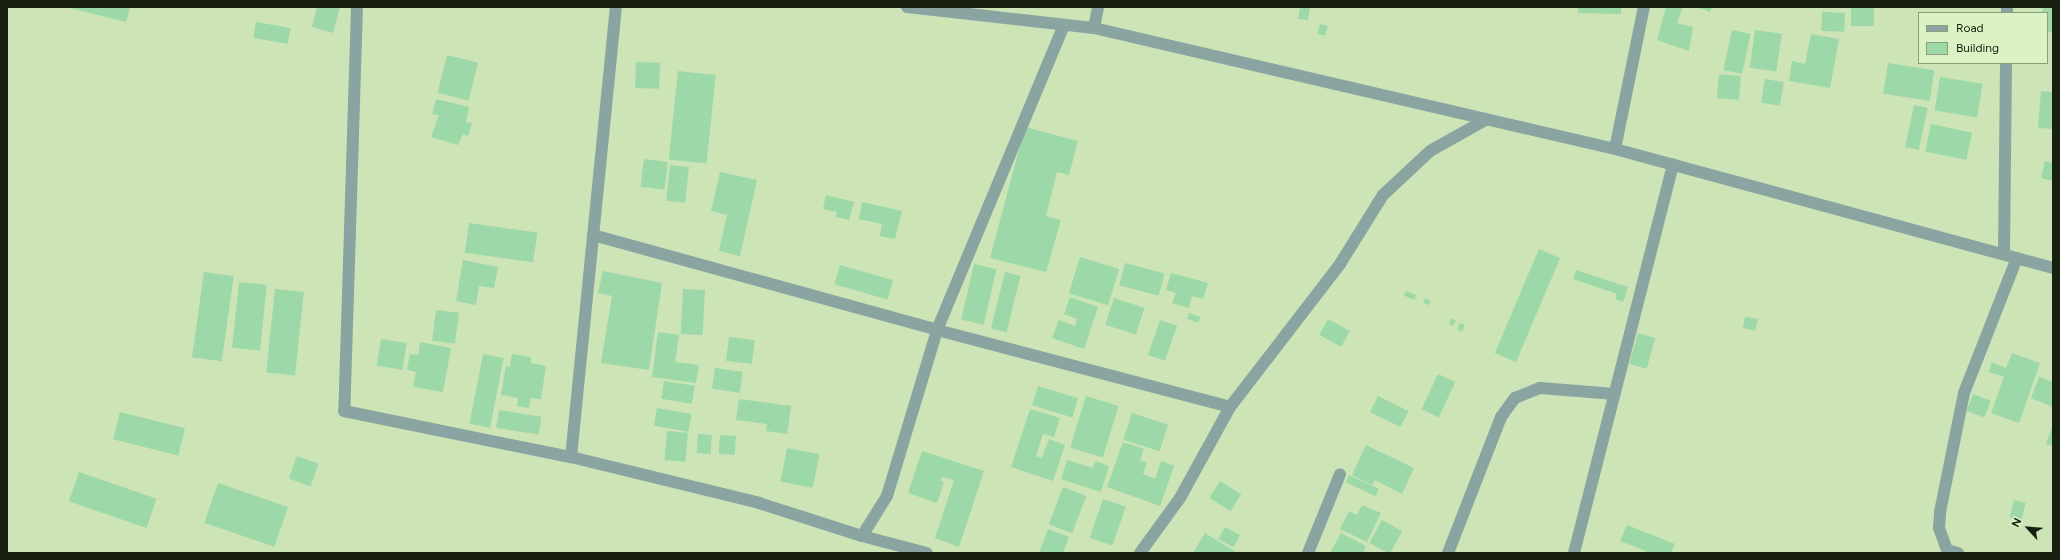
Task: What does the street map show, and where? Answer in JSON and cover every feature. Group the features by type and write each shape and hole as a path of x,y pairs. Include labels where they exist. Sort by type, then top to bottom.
{"street":[{"path":"357,7 344,411 571,457 759,503 862,536 927,553"},
{"path":"571,457 616,7"},
{"path":"907,7 1094,28 1615,149 2053,268"},
{"path":"1094,28 1098,7"},
{"path":"1615,149 1644,7"},
{"path":"862,536 888,496 937,330 1064,25"},
{"path":"2004,254 2006,64"},
{"path":"1140,553 1180,498 1230,407 1340,264 1383,195 1430,151 1487,119"},
{"path":"1574,553 1673,164"},
{"path":"593,235 937,330 1230,407"},
{"path":"1958,553 1947,550 1939,528 1940,512 1964,393 2017,258"},
{"path":"1448,553 1501,417 1515,398 1540,388 1615,394"},
{"path":"1308,553 1340,474"}],"building":[{"path":"66,7 130,7 126,22"},
{"path":"317,7 340,7 333,33 312,27"},
{"path":"1300,7 1310,7 1308,20 1298,19"},
{"path":"1578,7 1621,7 1621,14 1578,13"},
{"path":"1666,7 1683,7 1677,23 1693,27 1689,51 1657,40"},
{"path":"1696,7 1712,7 1710,12"},
{"path":"1851,7 1874,7 1874,26 1851,26"},
{"path":"2043,7 2053,7 2053,32 2048,32 2048,12 2042,12"},
{"path":"1822,12 1845,13 1844,32 1821,31"},
{"path":"256,22 290,28 288,44 253,38"},
{"path":"1320,24 1328,26 1325,36 1318,34"},
{"path":"1732,30 1751,34 1742,74 1723,70"},
{"path":"1755,30 1782,34 1776,71 1750,68"},
{"path":"1811,34 1839,39 1830,88 1789,81 1792,61 1805,64"},
{"path":"447,55 478,63 469,101 438,93"},
{"path":"636,62 660,63 659,89 635,88"},
{"path":"1888,63 1934,70 1930,101 1883,94"},
{"path":"678,71 716,75 706,163 669,160"},
{"path":"1719,74 1741,76 1739,100 1717,98"},
{"path":"1940,77 1982,84 1977,117 1935,111"},
{"path":"1765,79 1784,82 1780,106 1761,103"},
{"path":"2041,91 2053,92 2053,129 2038,128"},
{"path":"436,99 469,107 466,122 472,123 468,136 463,134 458,145 431,137 439,115 432,114"},
{"path":"1914,105 1928,108 1919,150 1905,147"},
{"path":"1931,124 1972,133 1966,160 1925,151"},
{"path":"1025,127 1078,141 1069,175 1057,172 1046,216 1061,220 1046,272 990,258"},
{"path":"644,159 668,162 664,190 641,187"},
{"path":"2045,161 2053,163 2053,181 2041,178"},
{"path":"670,165 689,167 685,203 666,201"},
{"path":"720,172 757,180 740,256 719,251 727,215 711,211"},
{"path":"826,195 854,202 849,220 836,217 837,212 823,209"},
{"path":"862,202 902,211 895,239 880,236 882,224 859,219"},
{"path":"469,223 537,233 533,262 465,253"},
{"path":"1539,249 1560,258 1516,362 1495,353"},
{"path":"1080,257 1119,269 1108,305 1069,293"},
{"path":"463,260 498,267 494,288 479,286 476,305 456,301"},
{"path":"1125,263 1165,274 1159,296 1119,285"},
{"path":"974,264 996,269 984,325 961,320"},
{"path":"840,265 893,280 887,299 834,284"},
{"path":"1576,270 1628,287 1623,302 1615,299 1617,294 1573,279"},
{"path":"603,271 662,283 649,370 601,363 612,296 598,293"},
{"path":"204,272 234,276 222,361 192,357"},
{"path":"1005,272 1021,276 1006,332 991,328"},
{"path":"1171,273 1208,283 1203,299 1192,296 1189,308 1172,303 1176,293 1166,290"},
{"path":"239,282 267,285 260,351 232,348"},
{"path":"275,289 304,292 295,376 266,373"},
{"path":"683,289 705,290 703,335 681,334"},
{"path":"1406,291 1416,295 1414,300 1404,296"},
{"path":"1070,297 1098,307 1084,349 1052,338 1059,320 1075,326 1077,319 1064,314"},
{"path":"1114,298 1144,308 1136,335 1105,325"},
{"path":"1425,298 1431,301 1429,305 1423,303"},
{"path":"436,310 459,313 455,344 432,341"},
{"path":"1189,313 1200,317 1198,323 1187,319"},
{"path":"1745,317 1758,319 1755,331 1743,328"},
{"path":"1452,318 1456,321 1453,326 1449,324"},
{"path":"1328,319 1350,331 1341,347 1319,335"},
{"path":"1160,320 1177,326 1165,361 1148,355"},
{"path":"1460,323 1465,325 1462,332 1457,329"},
{"path":"658,332 679,335 675,362 699,365 696,383 652,377"},
{"path":"1638,333 1655,338 1646,369 1629,364"},
{"path":"729,337 755,340 752,364 726,361"},
{"path":"381,339 407,343 402,370 377,366"},
{"path":"420,342 451,348 443,392 413,387 416,372 407,370 410,354 418,355"},
{"path":"2012,353 2040,363 2019,423 1991,413 2004,377 1989,372 1992,362 2006,368"},
{"path":"483,354 504,358 490,428 469,424"},
{"path":"512,354 531,357 531,363 546,366 541,399 531,398 529,408 517,406 518,398 501,395 506,366 510,367"},
{"path":"715,368 743,372 740,393 712,389"},
{"path":"1438,374 1455,382 1439,417 1422,409"},
{"path":"2039,377 2053,382 2053,407 2031,398"},
{"path":"664,381 695,386 692,404 661,399"},
{"path":"1038,386 1078,398 1072,417 1032,405"},
{"path":"1973,394 1991,401 1984,418 1967,411"},
{"path":"1086,396 1119,406 1103,458 1070,448"},
{"path":"1378,396 1409,411 1401,427 1370,412"},
{"path":"739,399 791,406 787,434 766,431 767,424 736,420"},
{"path":"657,408 691,414 688,432 654,426"},
{"path":"1030,409 1060,418 1054,437 1043,434 1036,456 1042,458 1049,439 1065,445 1053,481 1011,467"},
{"path":"499,410 541,417 539,435 496,428"},
{"path":"120,412 185,428 178,455 113,439"},
{"path":"1132,413 1168,425 1159,451 1123,440"},
{"path":"2052,427 2053,428 2053,446 2046,444"},
{"path":"667,431 688,433 685,462 664,460"},
{"path":"698,434 712,435 711,454 697,453"},
{"path":"720,435 736,436 735,455 719,454"},
{"path":"1123,442 1144,449 1140,460 1147,463 1143,474 1155,479 1161,461 1174,466 1160,506 1107,487"},
{"path":"1366,445 1414,468 1402,494 1375,480 1372,485 1352,475"},
{"path":"787,448 819,454 813,488 781,481"},
{"path":"922,451 984,471 959,547 935,538 954,480 942,477 941,481 944,482 937,503 908,493"},
{"path":"297,456 319,464 310,486 289,479"},
{"path":"1067,460 1093,468 1095,461 1109,466 1101,492 1061,479"},
{"path":"79,472 157,499 146,528 69,501"},
{"path":"1349,475 1379,489 1376,496 1346,482"},
{"path":"1220,481 1241,494 1231,511 1209,498"},
{"path":"218,483 288,507 274,547 204,523"},
{"path":"1063,487 1086,496 1072,533 1049,524"},
{"path":"1103,499 1126,507 1112,546 1090,538"},
{"path":"2014,500 2026,503 2021,520 2010,517"},
{"path":"1362,505 1381,513 1367,542 1340,529 1349,511 1357,515"},
{"path":"1382,520 1402,531 1390,553 1369,543"},
{"path":"1627,525 1675,544 1671,553 1645,553 1646,551 1620,541"},
{"path":"1225,527 1240,535 1233,547 1218,539"},
{"path":"1048,529 1069,537 1063,553 1039,553"},
{"path":"1205,533 1236,552 1236,553 1193,553"},
{"path":"1341,533 1366,546 1363,553 1330,553"}]}
